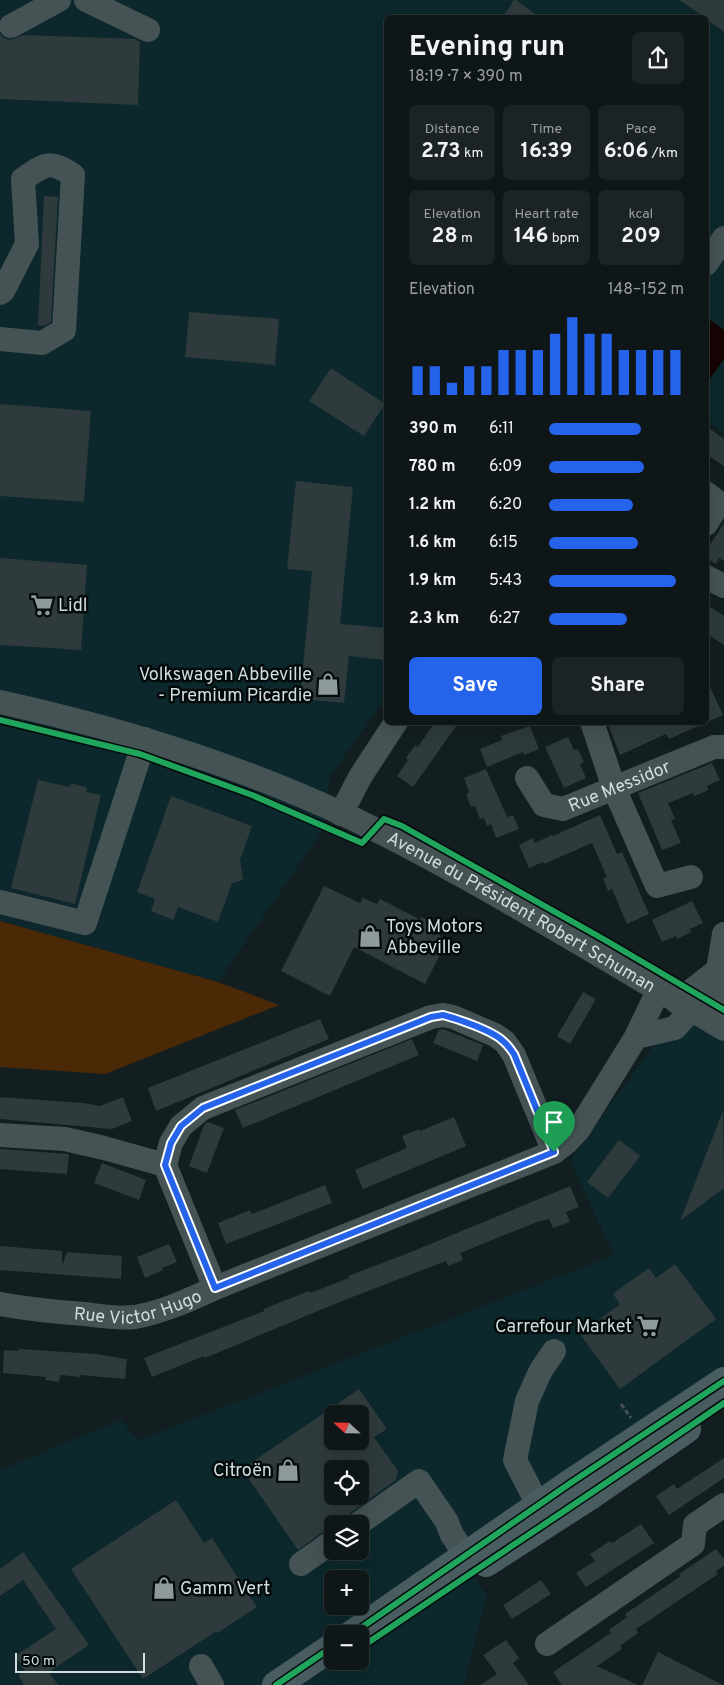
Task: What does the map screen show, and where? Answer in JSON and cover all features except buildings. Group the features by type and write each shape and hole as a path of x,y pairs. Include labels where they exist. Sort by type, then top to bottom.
{"main road":[{"path":"365,1625 540,1504 724,1381"},
{"path":"369,1642 495,1556 590,1496 724,1403"},
{"path":"276,1685 324,1652"},
{"path":"305,1685 327,1670"}],"street":[{"path":"11,26 59,0"},
{"path":"86,0 148,30"},
{"path":"0,293 3,291 27,244 23,179 45,165 58,166 73,175 64,330 42,344 0,339"},
{"path":"709,260 724,238"},
{"path":"709,495 719,503 709,519"},
{"path":"709,578 724,586"},
{"name":"Avenue du Président Robert Schuman","path":"0,702 74,718 145,739 260,779 342,814 397,840 493,893 691,1010"},
{"path":"342,814 360,777 394,725"},
{"path":"593,725 614,788 657,886 691,877"},
{"path":"0,902 85,923 145,739"},
{"name":"Rue Messidor","path":"527,778 544,805 563,809 714,747 724,747"},
{"name":"Rue Victor Hugo","path":"0,1304 34,1310 133,1317 179,1304 554,1152 579,1129 636,1037 691,1010 714,1004 720,985 718,970 724,934"},
{"path":"636,1037 675,1028 691,1010 718,970"},
{"path":"215,1288 165,1165 171,1143 181,1126 203,1108 431,1017 443,1015 453,1017 495,1035 505,1042 514,1054 554,1152"},
{"path":"0,1135 65,1139 165,1165"},
{"path":"540,1504 535,1499 515,1460 527,1401 541,1370 554,1351"},
{"path":"369,1516 419,1480 448,1522 450,1533 465,1555"},
{"path":"547,1644 693,1544 695,1525 724,1505"},
{"path":"301,1564 324,1548"}],"shaded area":[{"path":"0,0 724,0 724,433 709,422 709,15 384,15 384,700 330,777 321,833 218,982 0,921"},
{"path":"709,319 724,330 724,359 709,380"},
{"path":"0,921 218,982 279,1005 105,1074 0,1067"},
{"path":"679,1010 724,1042 724,1392 465,1563 487,1596 464,1685 0,1685 0,1470 121,1420 139,1440 614,1255 570,1161"}],"cycle path":[{"path":"0,720 140,754 252,795 362,843 384,819 402,826 605,940 724,1010"},
{"path":"365,1625 572,1482 724,1381"},
{"path":"369,1642 724,1403"},
{"path":"276,1685 324,1652"}],"place":[{"name":"Lidl","path":"42,605"},
{"name":"Volkswagen Abbeville - Premium Picardie","path":"328,684"},
{"name":"Toys Motors Abbeville","path":"370,936"},
{"name":"Carrefour Market","path":"648,1326"},
{"name":"Citroën","path":"288,1470"},
{"name":"Gamm Vert","path":"164,1588"}],"route":[{"path":"443,1015 453,1017 495,1035 505,1042 514,1054 554,1152 215,1288 165,1165 171,1143 181,1126 203,1108 431,1017 443,1015"}]}
